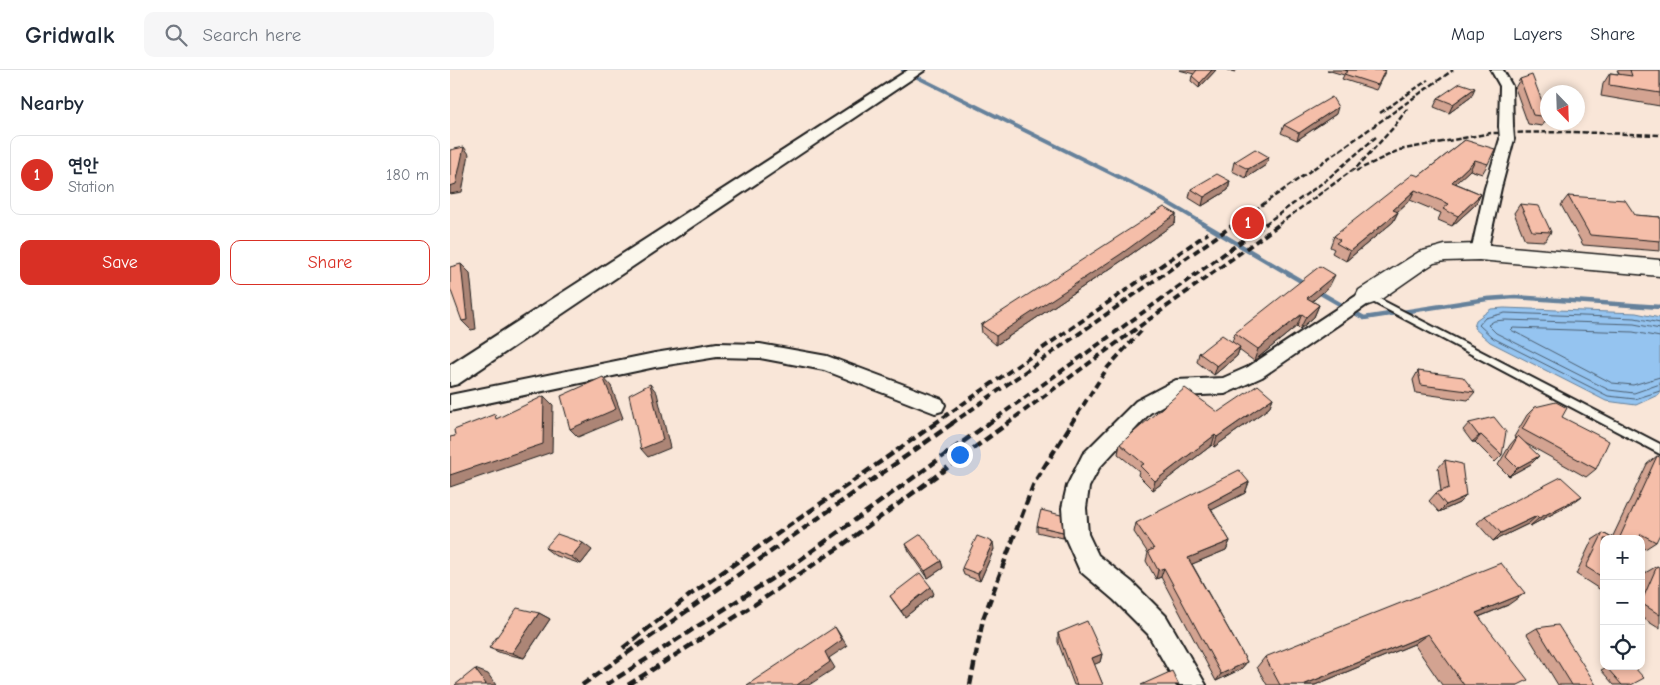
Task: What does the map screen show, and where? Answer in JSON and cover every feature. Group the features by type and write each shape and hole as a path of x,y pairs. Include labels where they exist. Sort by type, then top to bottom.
{"main road":[{"path":"1368,296 1427,257 1445,253 1479,252 1660,268"}],"street":[{"path":"450,377 918,70"},
{"path":"1479,252 1506,133 1506,86 1496,70"},
{"path":"1192,685 1157,625 1123,591 1089,563 1076,534 1074,508 1078,486 1090,460 1143,407 1176,388 1224,386 1255,372 1368,296"},
{"path":"450,402 646,362 717,350 760,351 827,363 935,404"}],"lane":[{"path":"1368,296 1660,449"}],"water":[{"path":"1491,309 1636,313 1660,318 1660,394 1636,405 1606,401 1490,342 1474,328 1476,320"}],"building":[{"path":"1197,70 1212,70 1200,83 1192,76"},
{"path":"1345,70 1385,70 1378,85 1344,74 1348,71"},
{"path":"1630,70 1660,70 1660,93 1609,85 1610,73 1632,76"},
{"path":"1532,75 1540,96 1540,116 1533,115 1520,79"},
{"path":"1460,83 1475,88 1453,104 1438,98"},
{"path":"1332,97 1338,107 1299,133 1284,125"},
{"path":"1465,140 1495,149 1488,164 1475,160 1452,182 1481,194 1458,216 1443,209 1449,204 1415,190 1393,210 1398,212 1350,251 1336,243 1340,240 1334,236 1413,174 1419,176"},
{"path":"464,147 456,184 450,186 450,150"},
{"path":"1255,149 1269,157 1248,169 1234,162"},
{"path":"1217,174 1230,181 1204,197 1191,189"},
{"path":"1568,196 1625,200 1635,215 1660,217 1660,241 1590,235"},
{"path":"1520,204 1539,206 1551,232 1532,231"},
{"path":"1164,207 1176,214 1121,254 996,336 981,325"},
{"path":"461,264 467,320 462,321 450,288 450,267"},
{"path":"1320,266 1335,275 1307,298 1319,305 1306,317 1302,314 1258,349 1235,333"},
{"path":"1222,335 1240,347 1217,366 1199,353"},
{"path":"1418,371 1463,377 1475,392 1421,385"},
{"path":"603,377 616,409 570,429 561,396"},
{"path":"650,384 663,440 641,449 629,395"},
{"path":"1258,385 1273,398 1217,437 1215,435 1155,481 1140,466 1144,464 1120,444 1185,388 1218,412"},
{"path":"544,396 543,444 450,475 450,437 455,436 454,430 495,414 496,419"},
{"path":"1556,402 1567,408 1562,417 1609,441 1596,469 1522,429 1535,407"},
{"path":"1494,417 1506,432 1502,455 1481,435 1479,436 1469,423"},
{"path":"1518,436 1539,456 1517,468 1506,457"},
{"path":"1657,456 1660,457 1660,534 1656,542 1641,534 1621,535"},
{"path":"1445,460 1462,464 1466,496 1446,505 1436,493 1449,488"},
{"path":"1239,470 1249,482 1208,504 1230,541 1188,558 1247,662 1221,674 1164,568 1158,570 1148,551 1154,549 1136,523"},
{"path":"1561,477 1582,496 1539,518 1537,516 1501,533 1485,516"},
{"path":"1041,510 1061,515 1063,532 1037,526"},
{"path":"557,534 583,543 571,557 545,548"},
{"path":"921,534 941,561 925,571 906,544"},
{"path":"977,536 993,542 978,574 962,568"},
{"path":"1600,539 1600,576 1586,567"},
{"path":"1501,563 1525,593 1476,613 1528,680 1518,685 1464,685 1428,634 1303,685 1280,685 1265,657"},
{"path":"1657,566 1660,568 1660,615 1645,606 1645,594"},
{"path":"920,573 931,587 901,611 890,596"},
{"path":"517,608 539,613 512,653 489,648"},
{"path":"1087,621 1102,654 1092,658 1103,685 1077,685 1058,633"},
{"path":"1558,625 1596,685 1572,685 1537,628"},
{"path":"835,627 842,640 825,652 830,662 797,685 747,685"},
{"path":"475,669 485,685 455,685"},
{"path":"1609,670 1637,670 1644,678 1631,685 1622,685"},
{"path":"1172,671 1179,685 1141,685"}],"waterway":[{"path":"903,70 1151,193 1204,224"},
{"path":"1202,223 1306,284"},
{"path":"1317,291 1364,318 1487,299 1515,297 1660,307"}],"railway":[{"path":"1235,224 1453,70"},
{"path":"1380,113 1428,80"},
{"path":"1279,224 1358,166 1393,128 1407,109"},
{"path":"1356,171 1399,150 1491,133 1571,132 1660,135"},
{"path":"1265,224 1325,181 1376,137"},
{"path":"951,424 1236,223"},
{"path":"988,424 1267,223"},
{"path":"1006,424 1281,223"},
{"path":"934,424 1208,233"},
{"path":"1071,424 1108,367 1142,330"},
{"path":"623,648 690,595 936,423"},
{"path":"582,685 953,423"},
{"path":"606,685 790,567 989,423"},
{"path":"628,685 754,605 841,546 1008,423"},
{"path":"970,685 983,619 1034,483 1072,423"}],"place":[{"name":"연안","path":"1248,223"}]}
